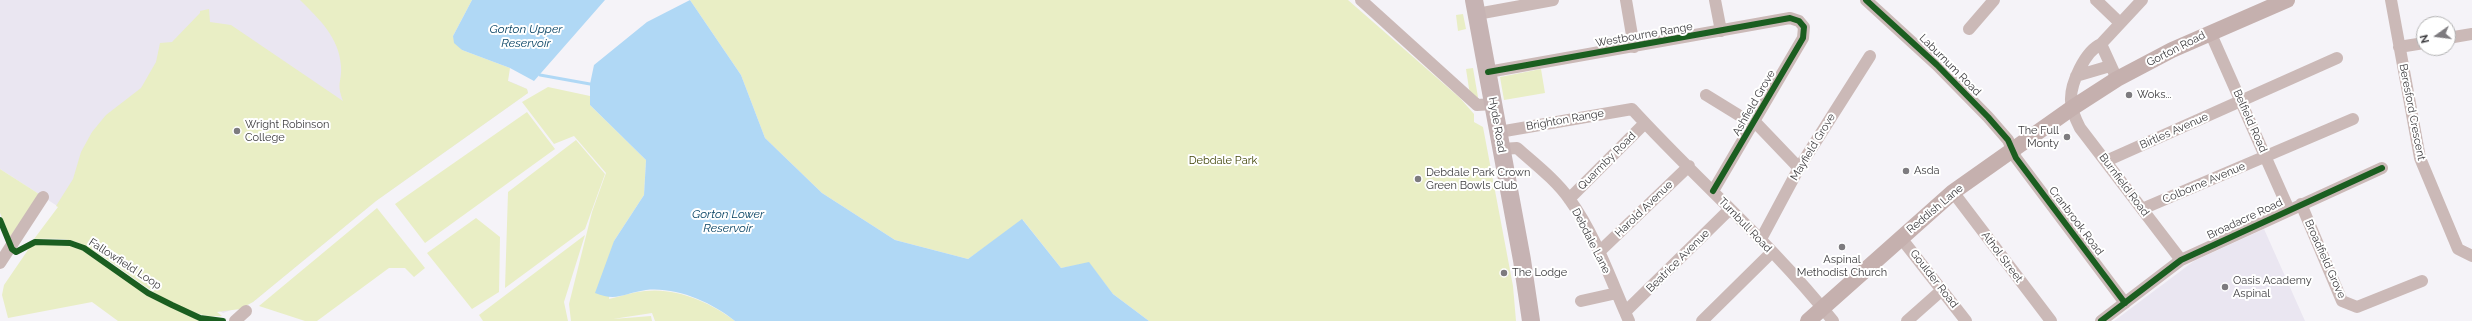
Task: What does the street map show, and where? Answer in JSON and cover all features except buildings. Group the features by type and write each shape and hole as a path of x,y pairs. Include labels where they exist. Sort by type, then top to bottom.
{"highway":[{"name":"Hyde Road","path":"1476,7 1531,321"}],"main road":[{"name":"Gorton Road","path":"2072,108 2113,73 2285,0"},
{"name":"Reddish Lane","path":"1808,321 1953,192 2072,108"}],"street":[{"path":"1361,0 1477,105 1494,104"},
{"path":"1476,7 1553,0"},
{"path":"1626,0 1634,46"},
{"path":"1715,0 1721,31"},
{"name":"Laburnum Road","path":"1866,0 1938,65 1988,117 2008,140 2012,150"},
{"path":"1969,29 1994,0"},
{"path":"2096,0 2120,23"},
{"path":"2072,108 2071,100 2076,76 2096,47 2101,44 2142,0"},
{"name":"Beresford Crescent","path":"2391,0 2420,158 2458,249 2472,256"},
{"name":"Westbourne Range","path":"1488,72 1790,18 1802,23"},
{"name":"Ashfield Grove","path":"1713,191 1755,122 1803,38 1805,31 1802,23"},
{"name":"Belfield Road","path":"2210,32 2289,210"},
{"path":"2456,37 2472,34"},
{"path":"2076,76 2113,73 2101,44"},
{"path":"2399,47 2416,44"},
{"name":"Mayfield Grove","path":"1761,239 1799,168 1870,56"},
{"name":"Birtles Avenue","path":"2106,161 2337,58"},
{"path":"1706,95 1745,119 1755,122 1799,168"},
{"name":"Burnfield Road","path":"2072,108 2080,128 2181,260"},
{"name":"Brighton Range","path":"1500,140 1632,109"},
{"name":"Turnbull Road","path":"1632,109 1761,239 1824,308 1833,321"},
{"name":"Colborne Avenue","path":"2142,209 2352,119"},
{"name":"Quarmby Road","path":"1569,199 1645,123"},
{"name":"Debdale Lane","path":"1500,140 1517,148 1556,183 1569,199 1599,252 1628,317"},
{"name":"Cranbrook Road","path":"2012,150 2125,304"},
{"name":"Harold Avenue","path":"1599,252 1689,166"},
{"name":"Broadacre Road","path":"2102,321 2181,260 2382,168"},
{"name":"Athol Street","path":"1953,192 2051,321"},
{"path":"0,263 43,197"},
{"name":"Broadfield Grove","path":"2301,204 2342,301 2357,307 2422,282"},
{"name":"Beatrice Avenue","path":"1628,317 1730,209"},
{"name":"Goulder Road","path":"1901,238 1966,321"},
{"path":"1702,321 1772,252"},
{"path":"1907,321 1942,290"},
{"path":"1581,301 1617,293"},
{"path":"235,321 246,311"}],"shaded area":[{"name":"Wright Robinson College","path":"0,0 451,0 434,51 516,84 527,89 528,93 376,201 253,302 223,313 0,169"},
{"name":"Oasis Academy Aspinal","path":"2264,229 2305,321 2114,321 2194,261"}],"green space":[{"name":"Wright Robinson College","path":"300,0 472,0 453,36 462,50 510,68 508,81 527,89 528,93 376,201 253,302 240,309 217,312 222,316 204,315 186,310 168,301 98,254 77,242 59,239 34,239 58,207 56,206 73,179 81,152 92,132 106,115 141,88 156,62 160,43 172,42 200,13 200,11 209,9 210,22 231,25 343,101 340,86 341,66 336,46 327,29"},
{"name":"Debdale Park","path":"690,0 1348,0 1460,98 1474,114 1474,122 1483,127 1513,286 1516,321 1149,321 1113,294 1089,263 1061,268 1023,220 968,259 895,240 822,193 765,138 741,75"},
{"path":"1463,14 1466,29 1458,31 1456,15"},
{"path":"1473,68 1479,103 1470,95 1466,69"},
{"path":"1541,69 1545,93 1504,100 1500,77"},
{"path":"548,87 590,96 590,105 646,160 644,195 614,241 609,299 632,293 657,290 669,291 693,298 716,308 735,321 655,321 652,313 613,319 651,316 652,321 571,321 569,304 592,212 606,173 574,136 554,144 522,102"},
{"path":"527,112 555,149 425,243 395,204"},
{"path":"576,140 605,174 585,229 505,288 508,192"},
{"path":"0,169 39,194 10,237 0,213"},
{"path":"377,208 425,268 414,277 405,268 389,268 317,321 305,321 259,306"},
{"path":"476,218 500,237 499,292 472,309 427,253"},
{"path":"585,235 564,302 568,321 483,321 479,315"},
{"path":"32,244 71,246 82,250 163,303 210,321 118,321 92,302 8,318 2,295 4,285"}],"water":[{"name":"Gorton Upper Reservoir","path":"472,0 605,0 534,81 510,68 462,50 454,43 453,36"},
{"name":"Gorton Lower Reservoir","path":"690,0 741,75 765,138 822,193 895,240 968,259 1022,219 1061,268 1089,262 1113,294 1149,321 735,321 726,314 704,302 681,293 646,290 609,297 595,293 614,241 644,195 646,160 590,105 590,84 594,65 647,22"}],"waterway":[{"path":"540,75 590,84"}],"cycle path":[{"path":"1866,0 1937,65 1988,117 2008,140 2016,158 2125,303"},
{"path":"1488,72 1790,18 1799,21 1804,27 1803,38 1713,191"},
{"path":"2101,321 2181,260 2382,168"},
{"name":"Fallowfield Loop","path":"0,220 12,249 16,252 35,242 70,243 84,248 148,293 200,318 223,321"}],"place":[{"name":"Woks...","path":"2129,95"},
{"name":"Wright Robinson College","path":"237,131"},
{"name":"The Full Monty","path":"2067,137"},
{"name":"Asda","path":"1906,171"},
{"name":"Debdale Park Crown Green Bowls Club","path":"1418,179"},
{"name":"Aspinal Methodist Church","path":"1842,247"},
{"name":"The Lodge","path":"1504,273"},
{"name":"Oasis Academy Aspinal","path":"2225,287"}]}
